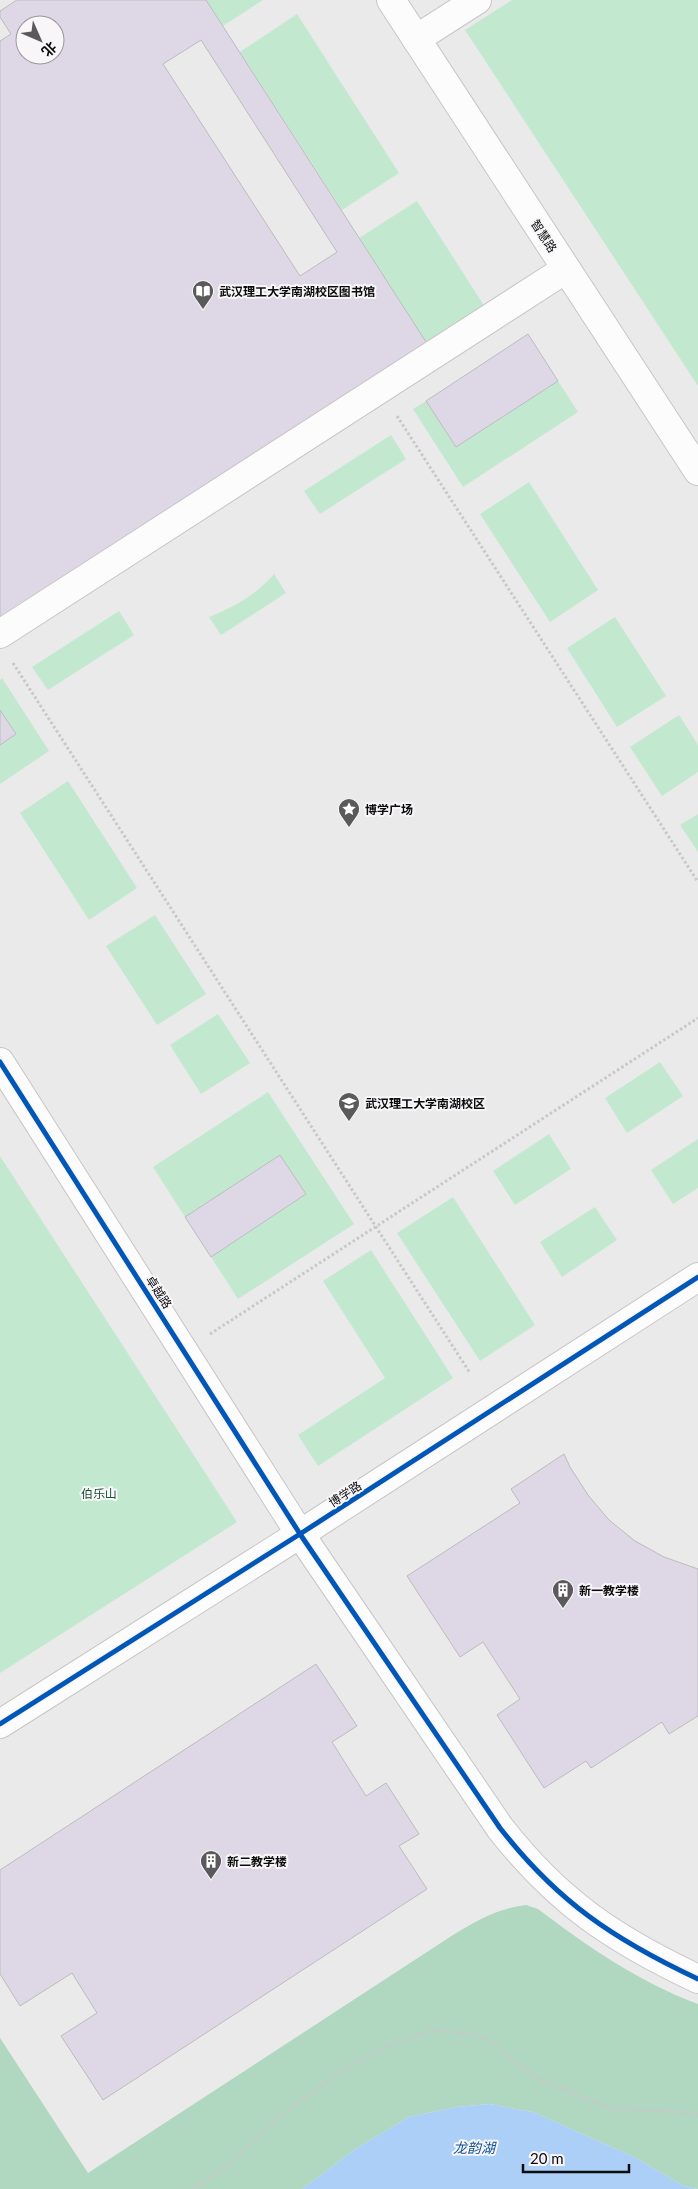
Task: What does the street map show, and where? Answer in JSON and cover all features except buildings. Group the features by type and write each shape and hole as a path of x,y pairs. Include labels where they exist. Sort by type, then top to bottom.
{"street":[{"name":"智慧路","path":"391,0 698,471"},
{"path":"416,39 477,0"},
{"path":"5,646 566,269"},
{"name":"卓越路","path":"0,1062 300,1534 494,1820 523,1858 569,1903 631,1945 698,1978"},
{"name":"博学路","path":"0,1724 300,1534 698,1277"}],"path":[{"path":"393,410 698,882"},
{"path":"5,646 470,1373"},
{"path":"184,1351 698,1018"},
{"path":"192,2189 228,2165 280,2116 338,2073 389,2045 433,2030 470,2034 484,2038 494,2043 527,2071 543,2081 612,2109 666,2111 698,2115"}],"green space":[{"path":"206,0 263,0 223,26"},
{"path":"512,0 698,0 698,386 465,30"},
{"path":"297,14 399,173 342,210 240,52"},
{"path":"417,201 485,307 428,345 359,238"},
{"path":"558,381 578,412 463,487 413,409 426,401 456,447"},
{"path":"391,435 406,459 320,514 304,491"},
{"path":"529,482 598,590 550,622 480,514"},
{"path":"274,574 286,593 221,635 209,617 244,600"},
{"path":"119,611 134,635 48,690 32,667"},
{"path":"615,617 666,696 617,727 567,648"},
{"path":"2,678 49,751 0,784 0,680"},
{"path":"679,715 698,745 698,772 662,796 630,747"},
{"path":"68,781 137,888 89,920 20,813"},
{"path":"698,814 698,852 680,825"},
{"path":"155,915 206,994 157,1025 106,946"},
{"path":"218,1014 250,1063 201,1094 170,1045"},
{"path":"660,1062 683,1096 627,1133 605,1098"},
{"path":"268,1092 354,1224 238,1299 211,1257 306,1194 280,1155 185,1217 153,1167"},
{"path":"549,1134 571,1169 515,1205 493,1171"},
{"path":"698,1139 698,1188 673,1204 651,1170"},
{"name":"伯乐山","path":"0,1156 237,1522 0,1673"},
{"path":"453,1197 535,1325 480,1361 397,1233"},
{"path":"595,1207 617,1240 562,1277 540,1242"},
{"path":"371,1250 453,1378 318,1466 298,1435 385,1378 323,1281"},
{"path":"526,1905 538,1909 595,1950 635,1974 698,2004 698,2189 684,2186 634,2157 533,2112 489,2104 456,2107 409,2117 357,2148 302,2189 0,2189 0,2038 88,2173 453,1935 496,1912"}],"water":[{"name":"龙韵湖","path":"489,2104 533,2112 634,2157 684,2186 698,2189 302,2189 357,2148 409,2117 456,2107"}],"cycle path":[{"path":"0,1062 300,1534 500,1828 543,1877 589,1916 639,1949 698,1979"},
{"path":"0,1724 300,1534 698,1277"}],"place":[{"name":"武汉理工大学南湖校区图书馆","path":"203,310"},
{"name":"博学广场","path":"349,828"},
{"name":"武汉理工大学南湖校区","path":"349,1122"},
{"name":"新一教学楼","path":"563,1609"},
{"name":"新二教学楼","path":"211,1880"}]}
